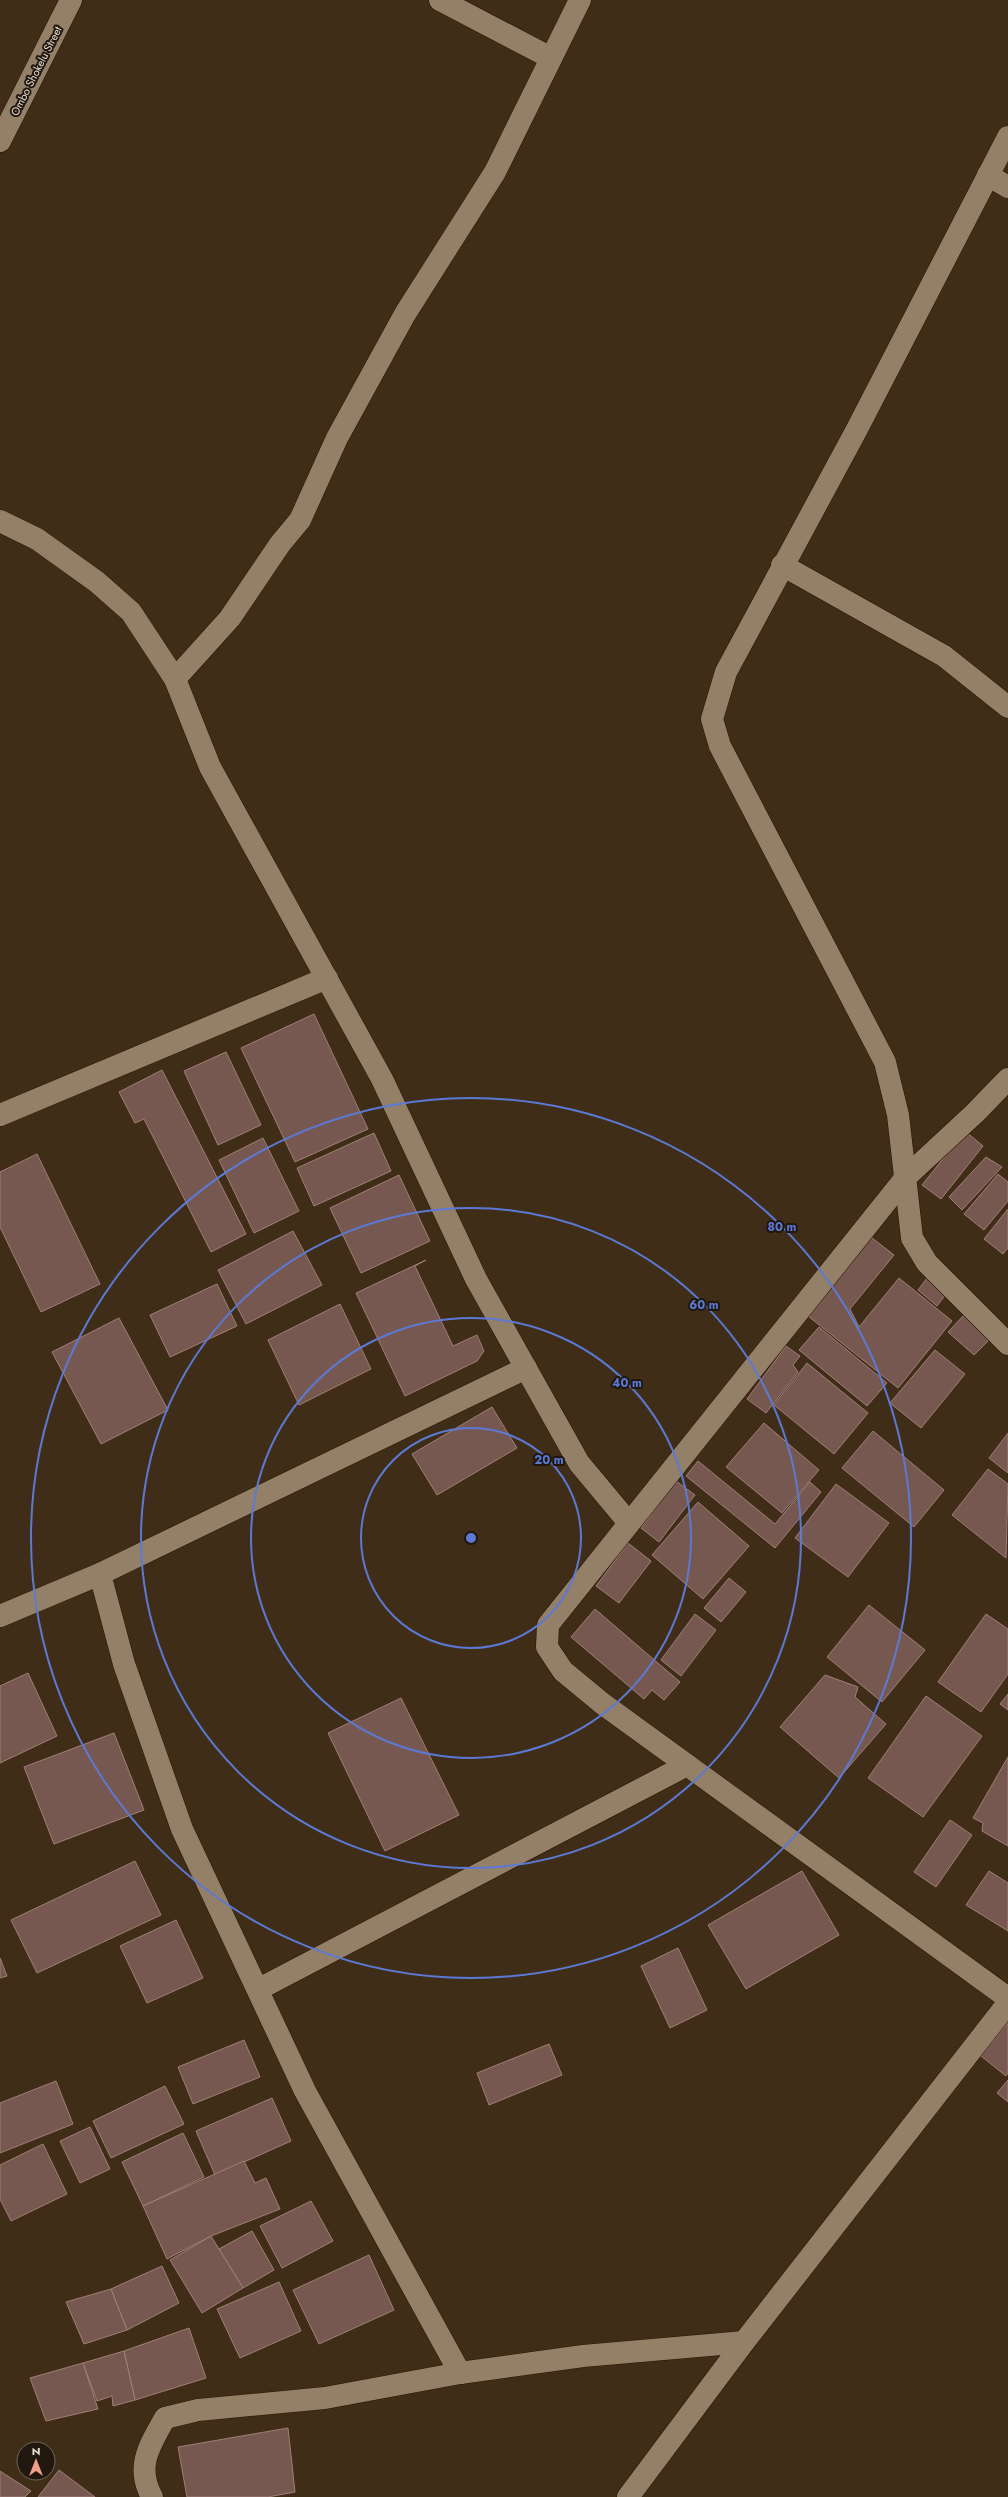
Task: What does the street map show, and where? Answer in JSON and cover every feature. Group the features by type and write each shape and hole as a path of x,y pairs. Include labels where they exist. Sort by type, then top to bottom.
{"street":[{"name":"Ombo Shokelu Street","path":"0,141 72,0"},
{"path":"440,0 551,58"},
{"path":"175,679 230,618 280,544 300,520 337,438 401,321 495,172 580,0"},
{"path":"1008,137 866,411 782,565 726,672 712,718 720,746 885,1062 898,1115 912,1238 927,1263 1008,1344"},
{"path":"988,175 1008,187"},
{"path":"0,521 37,539 97,582 131,612 175,679 210,766 382,1079 476,1279 579,1463 629,1523"},
{"path":"782,565 944,656 1008,707"},
{"path":"0,1115 327,978"},
{"path":"1008,1080 976,1113 906,1177 548,1625 547,1646 563,1671 603,1704 1008,1998"},
{"path":"0,1616 100,1574 526,1368"},
{"path":"100,1574 124,1664 182,1829 259,1989 305,2091 460,2373"},
{"path":"259,1989 687,1765"},
{"path":"628,2497 744,2342 1008,2003"},
{"path":"152,2497 144,2473 147,2452 165,2418 198,2410 325,2398 460,2373 583,2356 744,2342"}],"building":[{"path":"314,1014 368,1129 295,1162 241,1048"},
{"path":"226,1052 261,1125 218,1145 184,1071"},
{"path":"162,1070 246,1234 211,1252 144,1119 135,1123 119,1092"},
{"path":"965,1131 983,1146 941,1199 922,1185"},
{"path":"374,1133 391,1171 314,1206 297,1168"},
{"path":"263,1138 299,1211 254,1233 219,1160"},
{"path":"37,1154 100,1284 41,1312 0,1227 0,1172"},
{"path":"986,1157 1002,1167 962,1210 949,1197"},
{"path":"998,1174 1008,1182 1008,1201 984,1230 964,1214"},
{"path":"399,1175 430,1241 361,1273 330,1208"},
{"path":"1008,1209 1008,1248 1003,1254 984,1239"},
{"path":"293,1231 322,1285 246,1324 218,1270"},
{"path":"867,1234 894,1255 850,1309 859,1327 899,1278 952,1321 898,1388 803,1312"},
{"path":"426,1260 415,1266 453,1346 477,1335 484,1351 477,1361 405,1396 356,1293"},
{"path":"927,1278 946,1294 937,1306 918,1290"},
{"path":"217,1284 237,1326 170,1357 150,1315"},
{"path":"340,1304 371,1369 299,1405 268,1340"},
{"path":"966,1313 992,1337 974,1355 948,1332"},
{"path":"119,1318 168,1410 101,1444 52,1352"},
{"path":"819,1327 887,1383 867,1406 799,1350"},
{"path":"786,1346 800,1356 793,1365 798,1372 766,1413 747,1399"},
{"path":"935,1350 965,1374 921,1428 890,1403"},
{"path":"807,1363 868,1413 834,1454 774,1405"},
{"path":"492,1407 517,1448 437,1495 412,1454"},
{"path":"764,1423 819,1470 782,1513 726,1467"},
{"path":"873,1431 944,1490 914,1527 842,1468"},
{"path":"1008,1433 1008,1473 989,1458"},
{"path":"698,1461 775,1524 810,1482 821,1492 775,1548 686,1476"},
{"path":"988,1469 1008,1484 1006,1558 952,1515"},
{"path":"676,1481 695,1495 659,1542 641,1528"},
{"path":"836,1484 889,1523 848,1577 795,1538"},
{"path":"698,1502 749,1546 703,1599 652,1555"},
{"path":"628,1543 651,1561 619,1603 596,1586"},
{"path":"729,1578 746,1592 721,1622 704,1608"},
{"path":"869,1605 925,1650 882,1702 827,1657"},
{"path":"595,1609 680,1682 664,1700 652,1690 644,1699 571,1637"},
{"path":"695,1614 716,1630 681,1676 661,1660"},
{"path":"986,1614 1008,1629 1008,1674 981,1712 938,1682"},
{"path":"28,1673 57,1736 0,1763 0,1686"},
{"path":"825,1675 858,1687 855,1697 886,1724 839,1778 780,1727"},
{"path":"1008,1694 1008,1710 1000,1704"},
{"path":"926,1696 982,1736 923,1817 868,1778"},
{"path":"401,1698 459,1815 385,1851 328,1733"},
{"path":"114,1733 144,1810 54,1844 24,1767"},
{"path":"1008,1757 1008,1846 982,1831 983,1823 973,1818"},
{"path":"950,1820 972,1835 936,1887 914,1872"},
{"path":"135,1861 161,1915 37,1973 11,1920"},
{"path":"802,1871 839,1935 746,1989 708,1925"},
{"path":"989,1871 1008,1883 1008,1931 966,1905"},
{"path":"176,1920 203,1978 147,2003 120,1946"},
{"path":"678,1948 707,2010 670,2028 641,1966"},
{"path":"0,1958 7,1976 0,1978"},
{"path":"1008,2022 1008,2073 1006,2076 981,2056"},
{"path":"244,2040 260,2077 193,2104 178,2067"},
{"path":"549,2044 562,2075 489,2105 477,2073"},
{"path":"1008,2080 1008,2102 997,2093"},
{"path":"56,2081 73,2124 0,2153 0,2103"},
{"path":"165,2086 184,2124 111,2158 93,2121"},
{"path":"272,2098 291,2141 215,2175 196,2131"},
{"path":"90,2127 110,2169 80,2183 60,2141"},
{"path":"183,2133 204,2177 143,2206 122,2162"},
{"path":"43,2144 67,2194 11,2221 0,2199 0,2165"},
{"path":"244,2161 255,2183 266,2178 280,2209 211,2236 167,2259 143,2206"},
{"path":"311,2201 333,2241 282,2268 260,2226"},
{"path":"252,2231 274,2270 243,2288 219,2249"},
{"path":"211,2236 243,2288 202,2313 170,2260"},
{"path":"369,2255 394,2310 319,2344 293,2290"},
{"path":"162,2266 179,2303 127,2330 111,2289"},
{"path":"279,2282 301,2331 240,2358 217,2309"},
{"path":"111,2289 127,2330 84,2344 66,2302"},
{"path":"189,2328 206,2378 135,2400 124,2351"},
{"path":"124,2351 135,2400 113,2406 112,2396 97,2401 83,2363"},
{"path":"83,2363 98,2409 46,2421 30,2378"},
{"path":"288,2428 295,2492 268,2497 187,2497 178,2447"},
{"path":"59,2470 95,2497 38,2497 50,2481 56,2481 56,2474"},
{"path":"0,2471 31,2491 25,2497 0,2497"}]}
